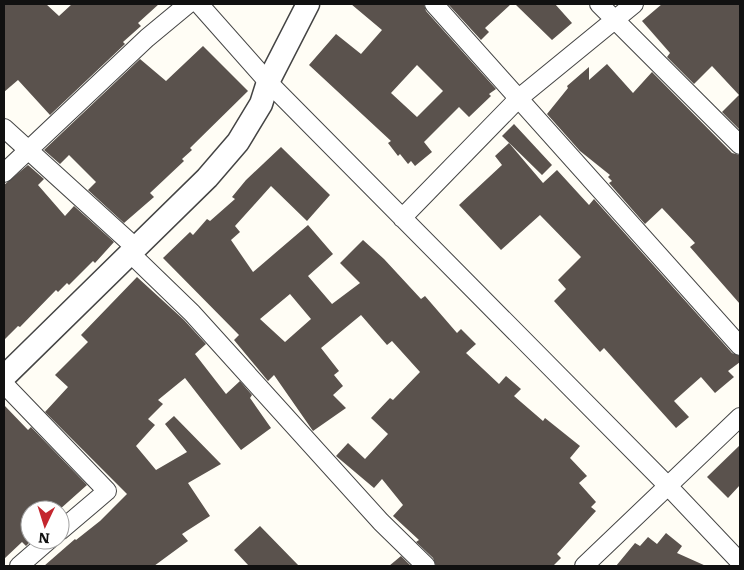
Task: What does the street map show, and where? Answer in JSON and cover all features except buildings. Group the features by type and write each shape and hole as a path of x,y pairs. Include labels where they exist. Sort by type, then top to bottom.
{"street":[{"path":"4,174 147,38 188,4"},
{"path":"199,4 268,82 668,486 740,562"},
{"path":"4,377 207,178 238,142 262,104 268,82 308,4"},
{"path":"434,4 740,346"},
{"path":"600,4 740,145"},
{"path":"402,218 519,98 634,4"},
{"path":"4,128 133,251 192,313 381,522 426,566"},
{"path":"4,384 107,491 70,522"},
{"path":"584,566 740,417"},
{"path":"19,566 37,550"}]}
